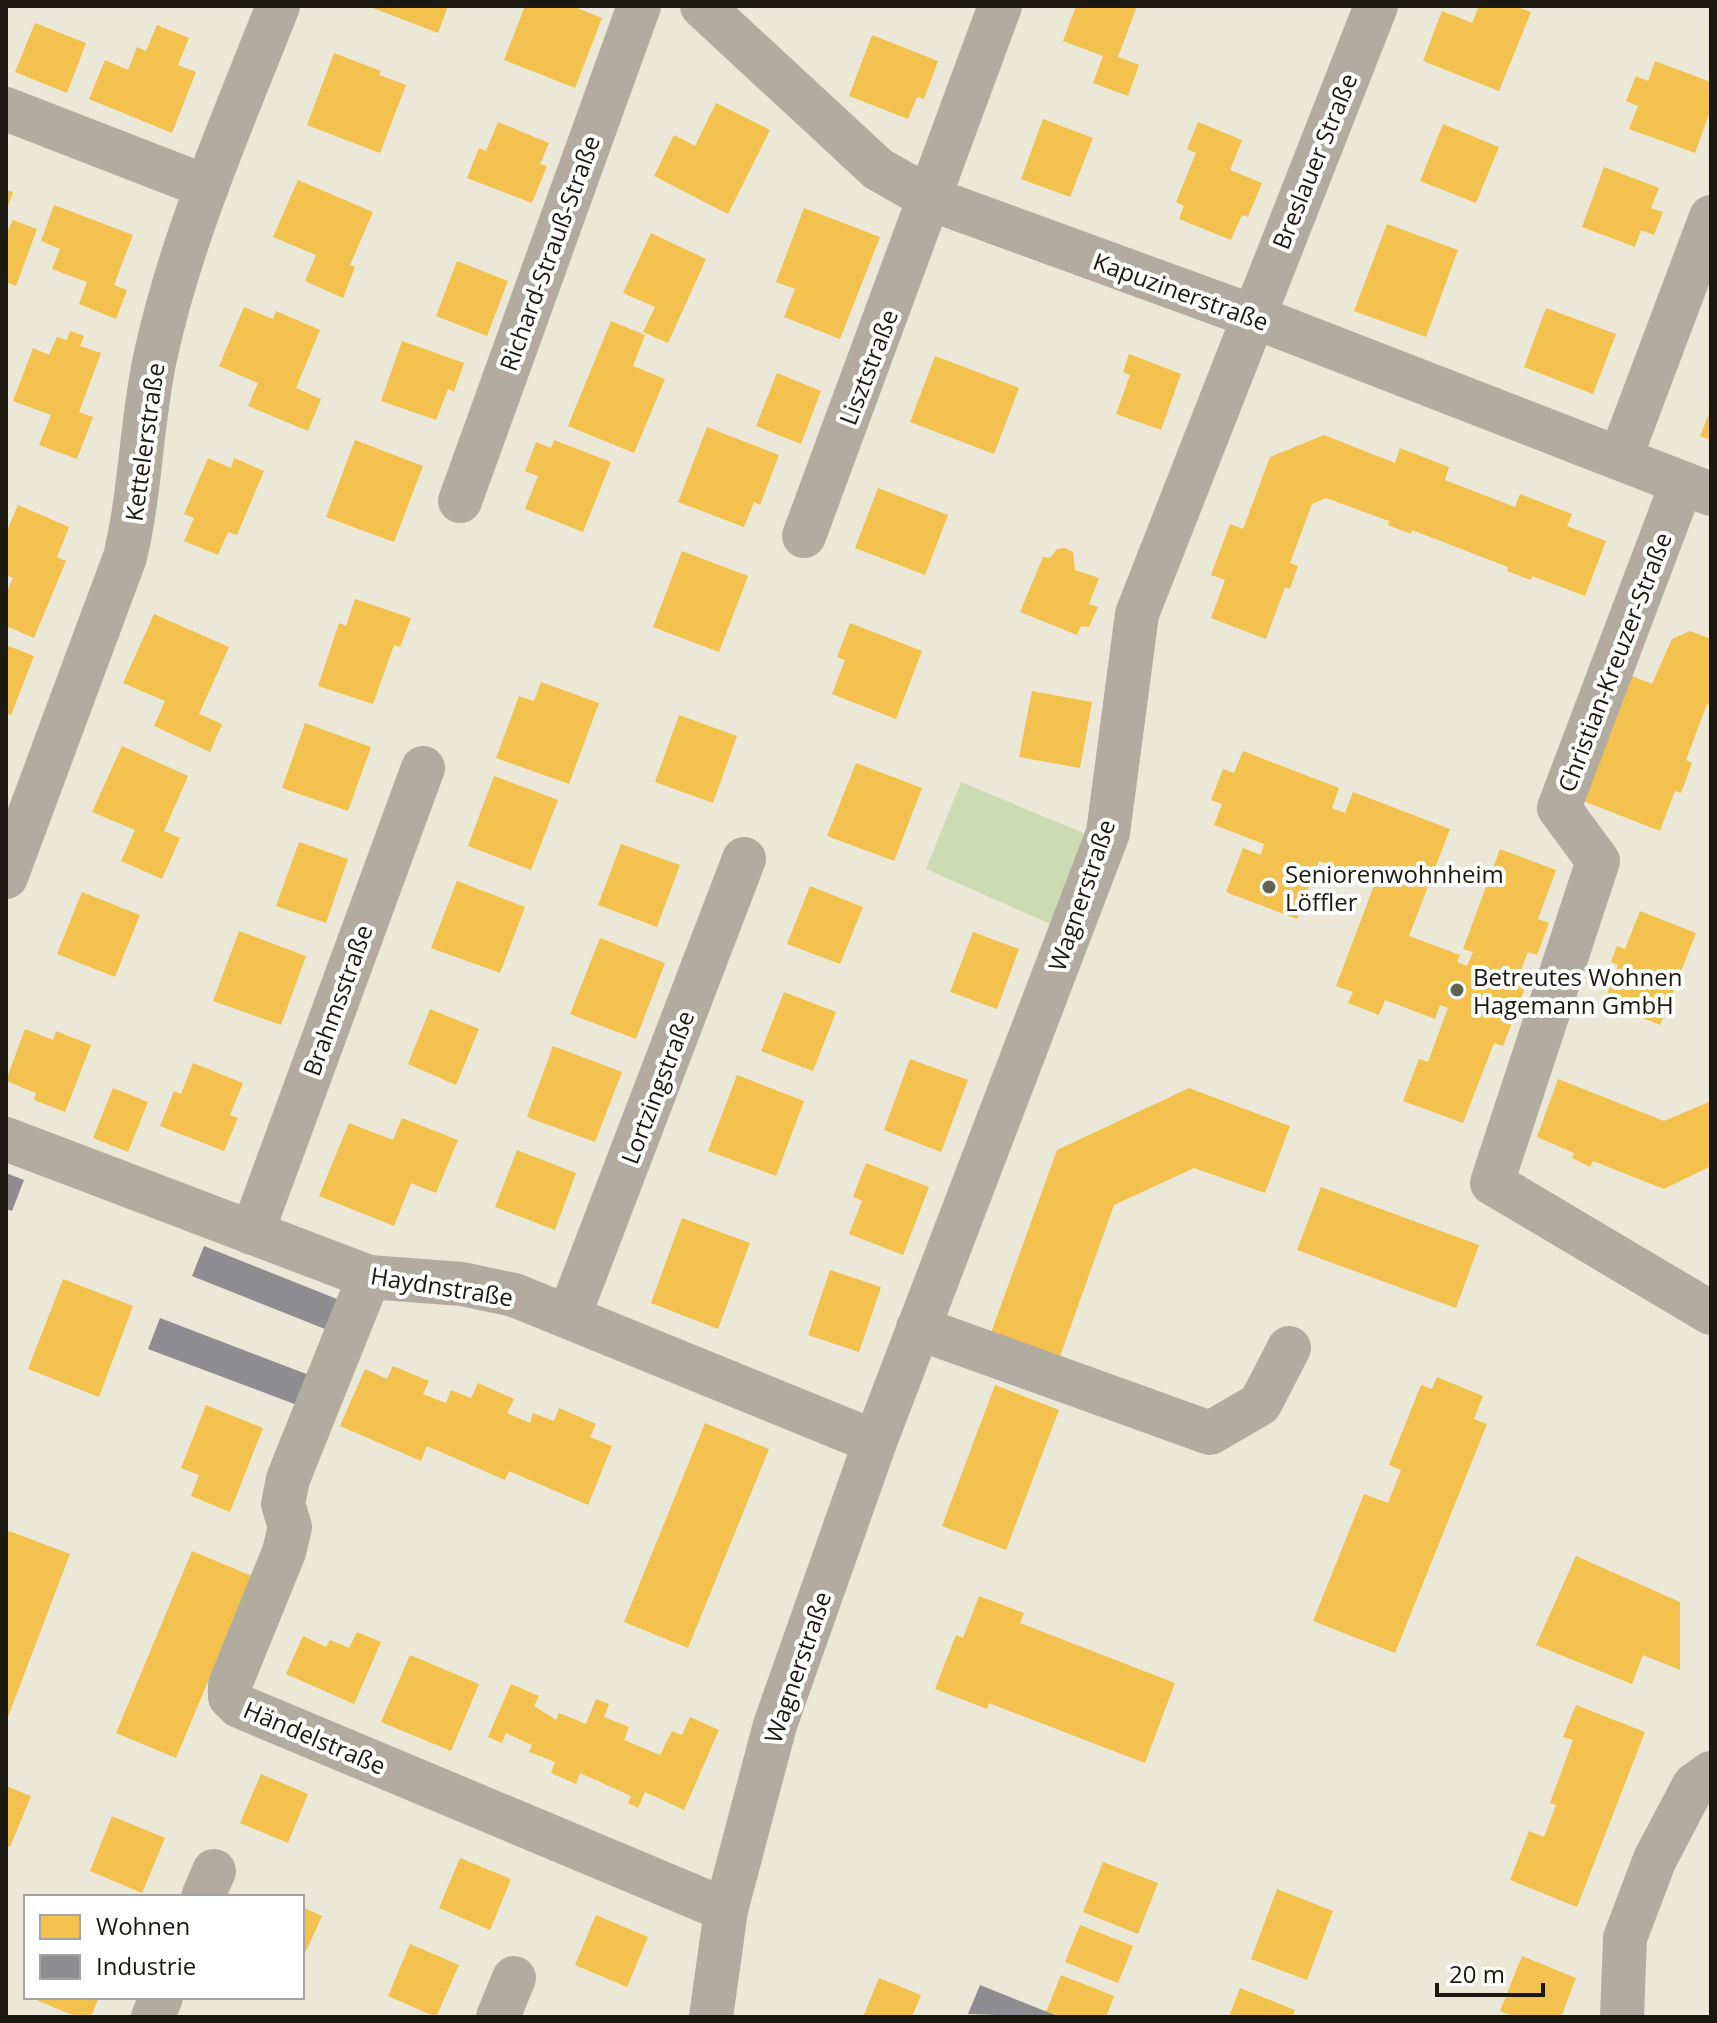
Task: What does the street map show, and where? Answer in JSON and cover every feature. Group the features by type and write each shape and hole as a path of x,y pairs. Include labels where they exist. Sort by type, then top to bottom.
{"street":[{"name":"Kettelerstraße","path":"6,877 24,775 125,557 138,504 155,355 207,187 278,6"},
{"name":"Richard-Strauß-Straße","path":"460,501 639,6"},
{"name":"Kapuzinerstraße","path":"702,6 878,169 931,199 1252,316 1621,456 1696,488"},
{"name":"Lisztstraße","path":"804,536 1000,6"},
{"name":"Breslauer Straße","path":"1252,316 1376,6"},
{"path":"6,109 207,187"},
{"path":"1621,456 1711,217"},
{"name":"Wagnerstraße","path":"711,2017 726,1910 775,1725 875,1442 1108,833 1137,614 1252,316"},
{"name":"Christian-Kreuzer-Straße","path":"1696,488 1559,808 1598,861 1492,1183 1711,1313"},
{"name":"Brahmsstraße","path":"252,1233 423,768"},
{"name":"Lortzingstraße","path":"569,1316 744,859"},
{"name":"Haydnstraße","path":"6,1139 369,1277 462,1284 514,1295 875,1442"},
{"name":"Händelstraße","path":"369,1277 288,1479 283,1504 290,1527 284,1552 230,1685 230,1697 239,1706 726,1910"},
{"path":"918,1328 1210,1433 1260,1404 1289,1348"},
{"path":"1622,2017 1625,1938 1655,1859 1694,1785 1711,1773"}],"green space":[{"path":"961,782 1086,834 1055,926 926,869"}],"building: Wohnen":[{"path":"368,6 448,6 438,33"},
{"path":"525,6 572,6 602,18 575,88 504,60"},
{"path":"1076,6 1137,6 1118,57 1139,65 1128,96 1093,83 1103,56 1063,41"},
{"path":"1479,6 1515,6 1531,12 1499,91 1423,61 1442,11 1472,23"},
{"path":"35,23 86,43 67,93 15,72"},
{"path":"157,25 189,38 178,65 196,72 172,133 89,99 105,60 128,70 137,47 146,51"},
{"path":"872,35 938,61 924,99 917,97 908,119 849,96"},
{"path":"334,53 381,71 379,75 406,85 380,153 307,125"},
{"path":"1655,61 1711,82 1711,109 1695,153 1629,129 1638,106 1626,101 1636,76 1648,81"},
{"path":"716,103 770,130 728,214 654,176 674,135 695,146"},
{"path":"1043,119 1093,138 1070,197 1021,179"},
{"path":"498,122 549,143 540,164 547,166 532,203 467,178 479,148 486,151"},
{"path":"1198,122 1242,140 1230,170 1262,183 1248,217 1242,215 1231,240 1179,219 1184,206 1176,202 1196,153 1187,149"},
{"path":"1443,124 1499,147 1476,203 1420,181"},
{"path":"1604,167 1659,188 1651,208 1663,212 1654,235 1641,230 1635,247 1582,227"},
{"path":"298,180 373,212 350,265 355,267 343,298 305,281 316,255 273,237"},
{"path":"6,190 13,192 6,212"},
{"path":"54,205 133,235 114,285 127,290 116,319 79,304 87,282 52,269 60,249 41,241"},
{"path":"804,208 880,237 840,339 784,317 795,289 776,282"},
{"path":"13,220 37,229 16,286 6,282 6,234"},
{"path":"1387,224 1458,250 1426,337 1354,311"},
{"path":"651,233 706,259 668,343 643,332 655,307 623,293"},
{"path":"457,261 508,281 487,336 436,316"},
{"path":"244,307 273,319 276,311 320,330 296,388 321,399 308,431 248,406 258,383 219,366"},
{"path":"1546,308 1616,334 1593,394 1524,367"},
{"path":"611,321 645,335 633,366 665,379 634,453 568,426"},
{"path":"70,331 84,336 80,346 101,353 79,412 93,417 77,459 39,445 51,415 13,401 33,348 49,355 57,337 67,340"},
{"path":"402,341 464,363 454,392 448,389 436,420 381,401"},
{"path":"1129,354 1181,374 1161,430 1116,414 1130,375 1123,372"},
{"path":"935,356 1019,388 994,454 910,422"},
{"path":"777,373 821,391 801,444 756,426"},
{"path":"1711,409 1711,440 1700,436"},
{"path":"707,427 779,455 760,505 754,502 744,527 678,502"},
{"path":"1324,435 1395,463 1400,448 1449,467 1445,480 1515,507 1520,494 1572,514 1567,526 1606,541 1585,596 1532,576 1531,580 1507,571 1508,567 1412,530 1411,534 1388,525 1389,521 1326,498 1312,504 1290,563 1298,566 1290,589 1285,587 1266,639 1211,618 1225,580 1211,575 1230,524 1243,529 1270,457"},
{"path":"355,440 423,466 394,542 326,517"},
{"path":"554,440 611,462 583,532 525,509 538,476 525,471 536,442 551,448"},
{"path":"208,458 231,468 234,458 264,471 237,535 228,532 218,555 184,541 194,518 184,514"},
{"path":"878,488 948,515 925,575 855,548"},
{"path":"18,505 69,527 57,557 66,561 34,638 6,626 6,594 13,578 6,575 6,533"},
{"path":"1065,548 1073,552 1075,570 1099,578 1089,604 1098,607 1089,627 1081,626 1077,635 1020,612 1043,557 1050,558 1057,549"},
{"path":"682,551 748,576 719,652 653,627"},
{"path":"355,599 411,618 400,647 394,645 373,704 318,686 339,623 346,626"},
{"path":"154,614 229,647 199,714 222,724 210,752 154,726 165,701 123,683"},
{"path":"850,623 922,651 896,719 832,694 845,660 837,657"},
{"path":"1690,631 1711,639 1711,706 1707,704 1686,760 1692,763 1681,793 1675,791 1660,831 1573,797 1632,676 1652,684 1672,639"},
{"path":"6,645 34,656 11,715 6,713"},
{"path":"541,682 599,703 569,784 496,758 519,696 534,701"},
{"path":"1032,691 1092,702 1080,768 1019,757"},
{"path":"679,715 737,736 713,803 655,782"},
{"path":"305,723 371,747 348,811 282,788"},
{"path":"122,746 188,776 164,831 180,838 162,879 121,861 135,830 92,812"},
{"path":"1243,751 1339,788 1332,808 1345,813 1353,792 1450,829 1409,936 1460,955 1457,962 1467,966 1473,952 1463,949 1500,849 1556,870 1538,919 1549,923 1537,955 1528,952 1518,977 1528,980 1503,1046 1494,1043 1463,1123 1403,1101 1419,1059 1428,1062 1448,1008 1440,1005 1435,1019 1385,1000 1379,1015 1348,1003 1353,992 1336,986 1375,883 1319,861 1297,919 1226,892 1243,848 1261,855 1264,844 1214,825 1222,804 1211,800 1223,769 1234,773"},
{"path":"856,763 922,788 894,861 827,836"},
{"path":"494,776 558,800 531,870 468,846"},
{"path":"299,842 348,859 326,923 276,906"},
{"path":"621,844 680,865 657,927 598,905"},
{"path":"457,881 525,907 500,973 431,948"},
{"path":"810,886 863,907 840,964 787,944"},
{"path":"82,892 140,915 115,977 57,954"},
{"path":"1640,911 1696,933 1660,1025 1604,1002 1618,965 1611,962 1617,946 1625,949"},
{"path":"239,931 306,956 281,1025 213,1001"},
{"path":"973,932 1019,949 997,1009 950,992"},
{"path":"600,938 665,963 636,1039 570,1014"},
{"path":"784,992 836,1012 813,1071 761,1051"},
{"path":"430,1009 479,1029 456,1085 408,1064"},
{"path":"25,1029 53,1040 56,1031 91,1045 65,1112 34,1100 36,1093 6,1081"},
{"path":"553,1046 622,1072 595,1142 527,1117"},
{"path":"910,1059 968,1080 941,1152 884,1130"},
{"path":"193,1063 243,1083 230,1115 238,1118 224,1151 160,1126 174,1091 181,1094"},
{"path":"737,1075 804,1101 776,1176 708,1151"},
{"path":"1558,1079 1664,1121 1711,1101 1711,1166 1664,1189 1593,1161 1590,1167 1572,1158 1574,1153 1537,1137"},
{"path":"113,1088 148,1102 128,1152 93,1138"},
{"path":"1189,1088 1290,1126 1265,1193 1194,1168 1114,1205 1059,1359 991,1333 1057,1150"},
{"path":"402,1118 458,1140 436,1193 411,1183 394,1226 319,1196 349,1123 393,1140"},
{"path":"517,1150 576,1173 555,1230 495,1207"},
{"path":"866,1163 929,1187 903,1255 849,1234 862,1201 853,1197"},
{"path":"1321,1187 1479,1245 1456,1308 1297,1250"},
{"path":"682,1218 750,1243 718,1329 651,1303"},
{"path":"830,1270 881,1287 859,1352 808,1335"},
{"path":"63,1279 133,1306 99,1397 28,1369"},
{"path":"393,1366 429,1381 423,1394 446,1403 451,1390 471,1398 478,1383 514,1399 507,1413 530,1423 533,1413 554,1421 559,1408 596,1424 590,1437 612,1446 588,1505 509,1471 505,1480 427,1446 421,1461 340,1426 365,1369 387,1379"},
{"path":"1437,1377 1483,1396 1474,1419 1487,1424 1395,1653 1313,1621 1364,1494 1388,1503 1401,1470 1389,1465 1421,1385 1432,1389"},
{"path":"995,1385 1059,1410 1006,1550 942,1526"},
{"path":"206,1405 263,1428 230,1512 191,1496 199,1475 181,1468"},
{"path":"705,1423 769,1449 688,1648 624,1622"},
{"path":"9,1531 70,1554 6,1722 6,1539"},
{"path":"192,1551 252,1576 176,1758 116,1733"},
{"path":"1576,1556 1680,1602 1680,1670 1643,1655 1632,1684 1536,1645"},
{"path":"979,1596 1024,1613 1020,1623 1175,1683 1145,1763 989,1703 987,1709 935,1689 956,1635 963,1638"},
{"path":"357,1632 381,1642 354,1704 286,1674 303,1636 326,1647 330,1640 349,1648"},
{"path":"410,1655 479,1684 451,1751 381,1722"},
{"path":"511,1684 539,1696 534,1706 556,1720 559,1713 586,1724 596,1699 609,1704 604,1717 629,1727 624,1740 660,1755 672,1731 682,1735 690,1717 719,1730 684,1810 645,1792 638,1808 628,1803 631,1796 580,1773 576,1784 551,1773 555,1762 529,1752 532,1745 506,1733 502,1743 488,1737"},
{"path":"1576,1705 1645,1732 1577,1907 1510,1880 1529,1831 1544,1837 1556,1805 1550,1803 1573,1740 1563,1737"},
{"path":"261,1774 308,1794 288,1843 240,1823"},
{"path":"6,1786 31,1796 10,1847 6,1845"},
{"path":"112,1816 165,1838 142,1893 90,1871"},
{"path":"460,1858 511,1879 490,1930 439,1908"},
{"path":"1103,1862 1158,1883 1138,1934 1083,1912"},
{"path":"1277,1889 1333,1911 1307,1980 1251,1959"},
{"path":"304,1908 322,1916 304,1956"},
{"path":"596,1915 648,1937 627,1987 575,1965"},
{"path":"1080,1925 1133,1946 1118,1983 1065,1962"},
{"path":"410,1944 459,1965 436,2017 388,1996"},
{"path":"1522,1956 1576,1978 1561,2017 1515,2017 1500,2011"},
{"path":"1061,1975 1114,1996 1106,2017 1061,2017 1046,2012"},
{"path":"879,1978 921,1995 912,2017 863,2017"},
{"path":"1240,1988 1295,2010 1292,2017 1229,2017"},
{"path":"98,1999 91,2017 78,2017 38,2001"}],"building: Industrie":[{"path":"6,1173 24,1180 12,1211 6,1209"},
{"path":"204,1246 337,1299 325,1329 192,1276"},
{"path":"160,1318 309,1375 297,1405 148,1349"},
{"path":"980,1985 1060,2017 968,2014"}],"place":[{"name":"Seniorenwohnheim Löffler","path":"1269,887"},
{"name":"Betreutes Wohnen Hagemann GmbH","path":"1457,990"}]}
